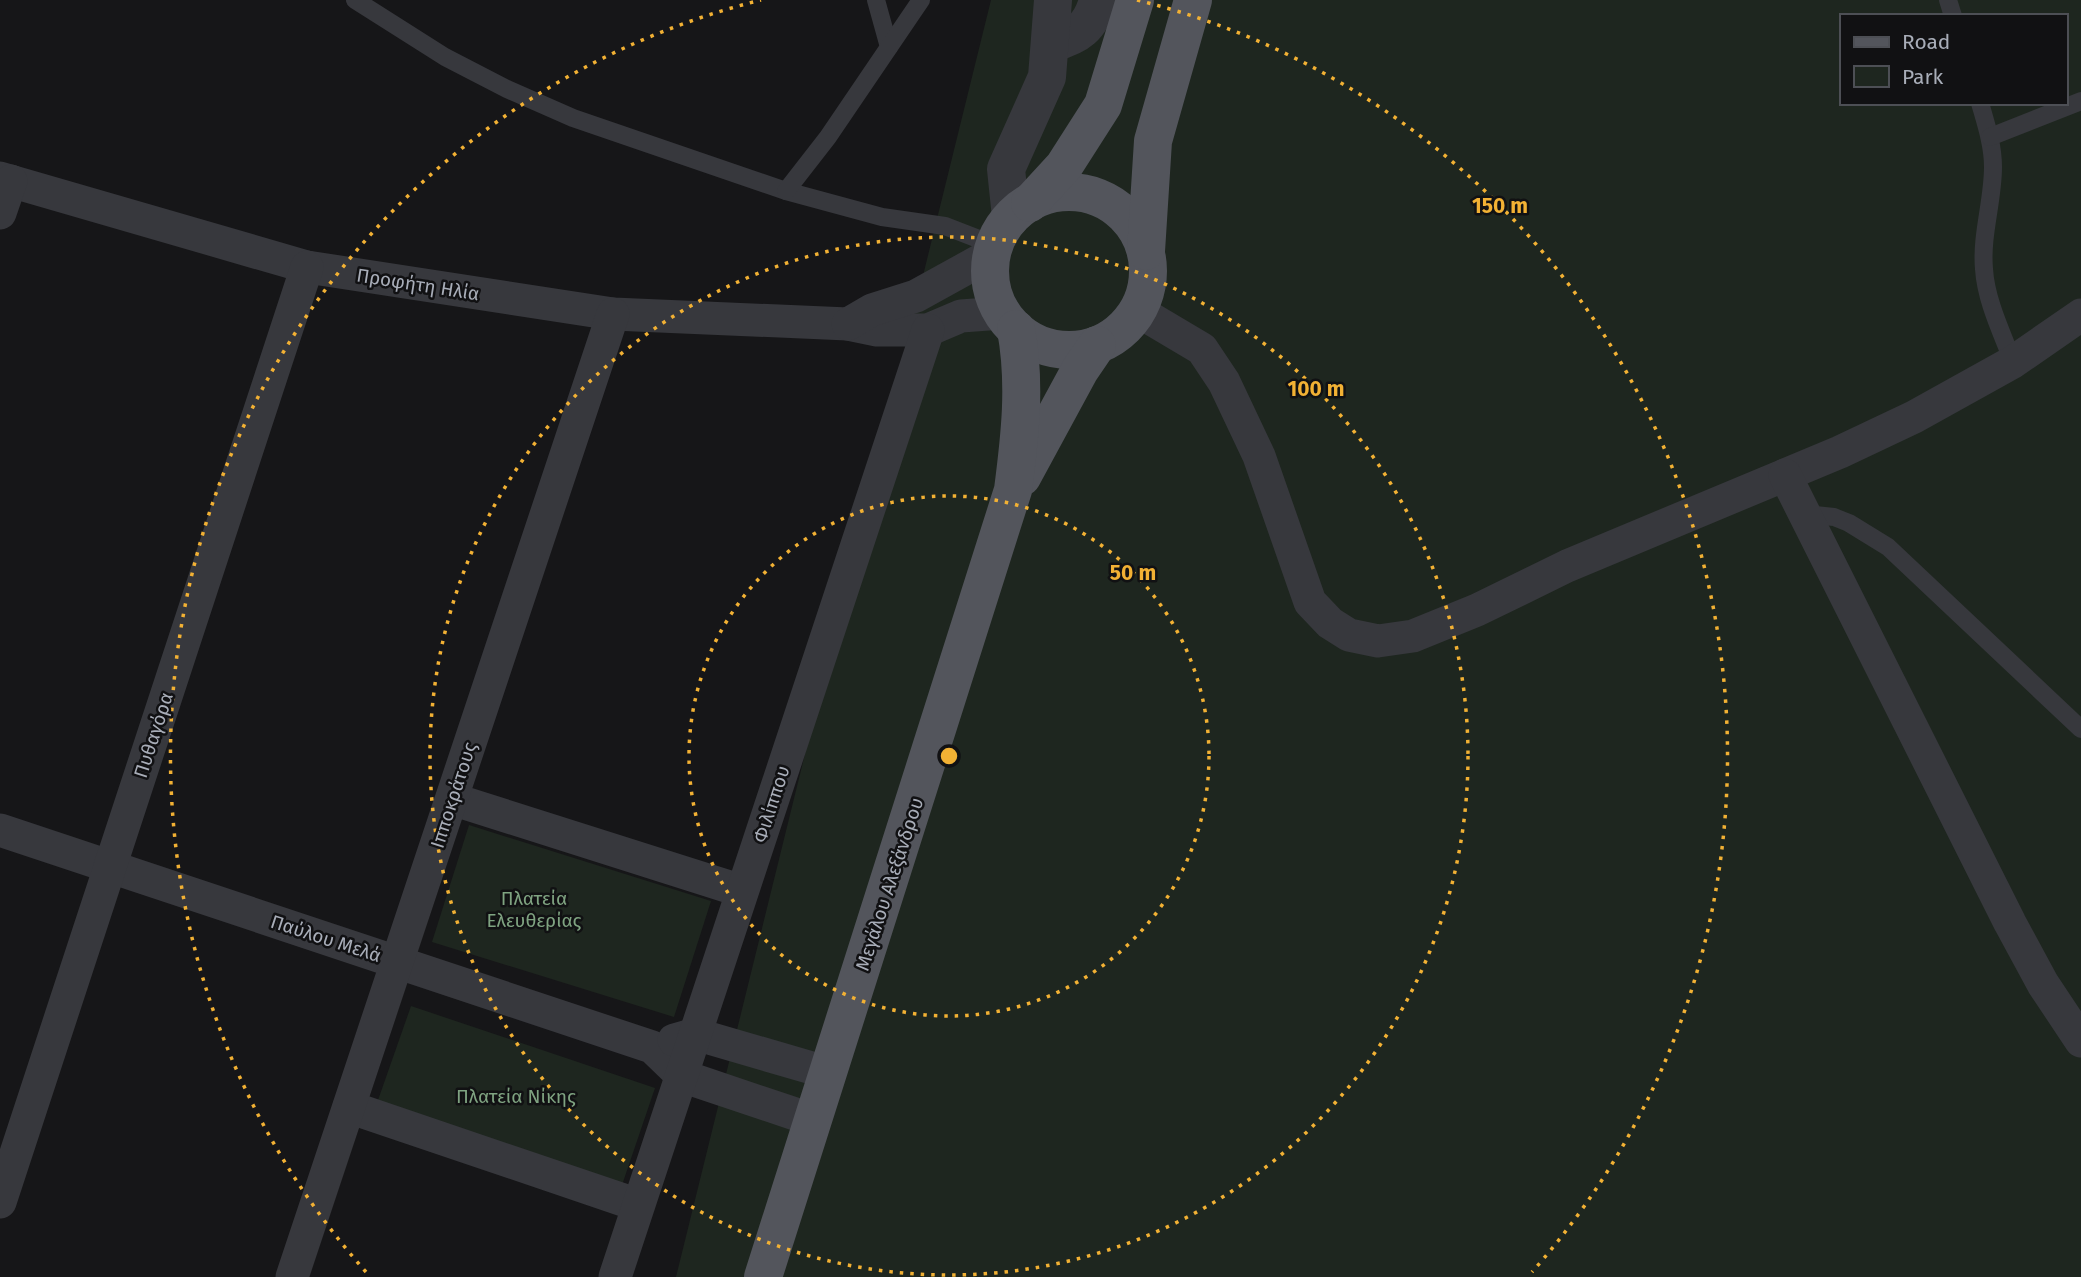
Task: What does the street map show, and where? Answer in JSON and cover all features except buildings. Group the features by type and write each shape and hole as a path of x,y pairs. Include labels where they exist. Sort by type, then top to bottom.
{"main road":[{"path":"1135,0 1103,105 1064,166 1007,230 991,285 1009,321 1033,342 1054,349 1076,350 1097,345 1120,331 1138,311 1148,282 1146,251 1153,141 1193,0"},
{"path":"1007,230 1064,192 1100,198 1129,219 1146,251"},
{"name":"Μεγάλου Αλεξάνδρου","path":"764,1277 1013,490 1023,403 1022,363 1009,321"},
{"name":"Μεγάλου Αλεξάνδρου","path":"1013,490 1039,449 1080,370 1097,345"}],"street":[{"path":"848,324 872,310 916,296 1007,230 1006,169 1047,77 1052,43 1052,0"},
{"path":"1052,43 1071,38 1086,28 1098,0"},
{"path":"1179,43 1214,0"},
{"path":"0,213 6,179"},
{"name":"Προφήτη Ηλία","path":"6,179 307,267 613,314 848,324 877,330 928,330"},
{"name":"Πυθαγόρα","path":"0,1202 307,267"},
{"path":"1138,311 1202,349 1224,382 1259,456 1310,602 1330,623 1349,635 1378,641 1413,636 1716,501 1786,475 1914,417 2013,362 2081,315"},
{"name":"Ιπποκράτους","path":"292,1277 613,314"},
{"path":"928,330 961,316 1009,321"},
{"name":"Φιλίππου","path":"615,1277 928,330"},
{"path":"1786,475 2010,923 2043,984 2081,1041"},
{"path":"452,799 743,891"},
{"name":"Παύλου Μελά","path":"0,830 652,1046 681,1076 813,1120"},
{"path":"652,1046 695,1034 829,1073"},
{"path":"349,1107 638,1205"}],"lane":[{"path":"355,0 445,57 507,89 573,118 786,191 882,217 945,226 1007,230"},
{"path":"876,0 889,47"},
{"path":"786,191 828,137 922,0"},
{"path":"1990,137 2081,102"},
{"path":"1981,105 1990,137 1993,170 1983,247 1984,272 1990,300 2013,362"},
{"path":"1805,513 1833,517 1849,523 1888,547 2081,729"}],"green space":[{"path":"991,0 2081,0 2081,1277 676,1277"},
{"name":"Πλατεία Ελευθερίας","path":"469,825 711,901 674,1017 432,942"},
{"name":"Πλατεία Νίκης","path":"411,1006 655,1088 622,1185 377,1103"}]}
